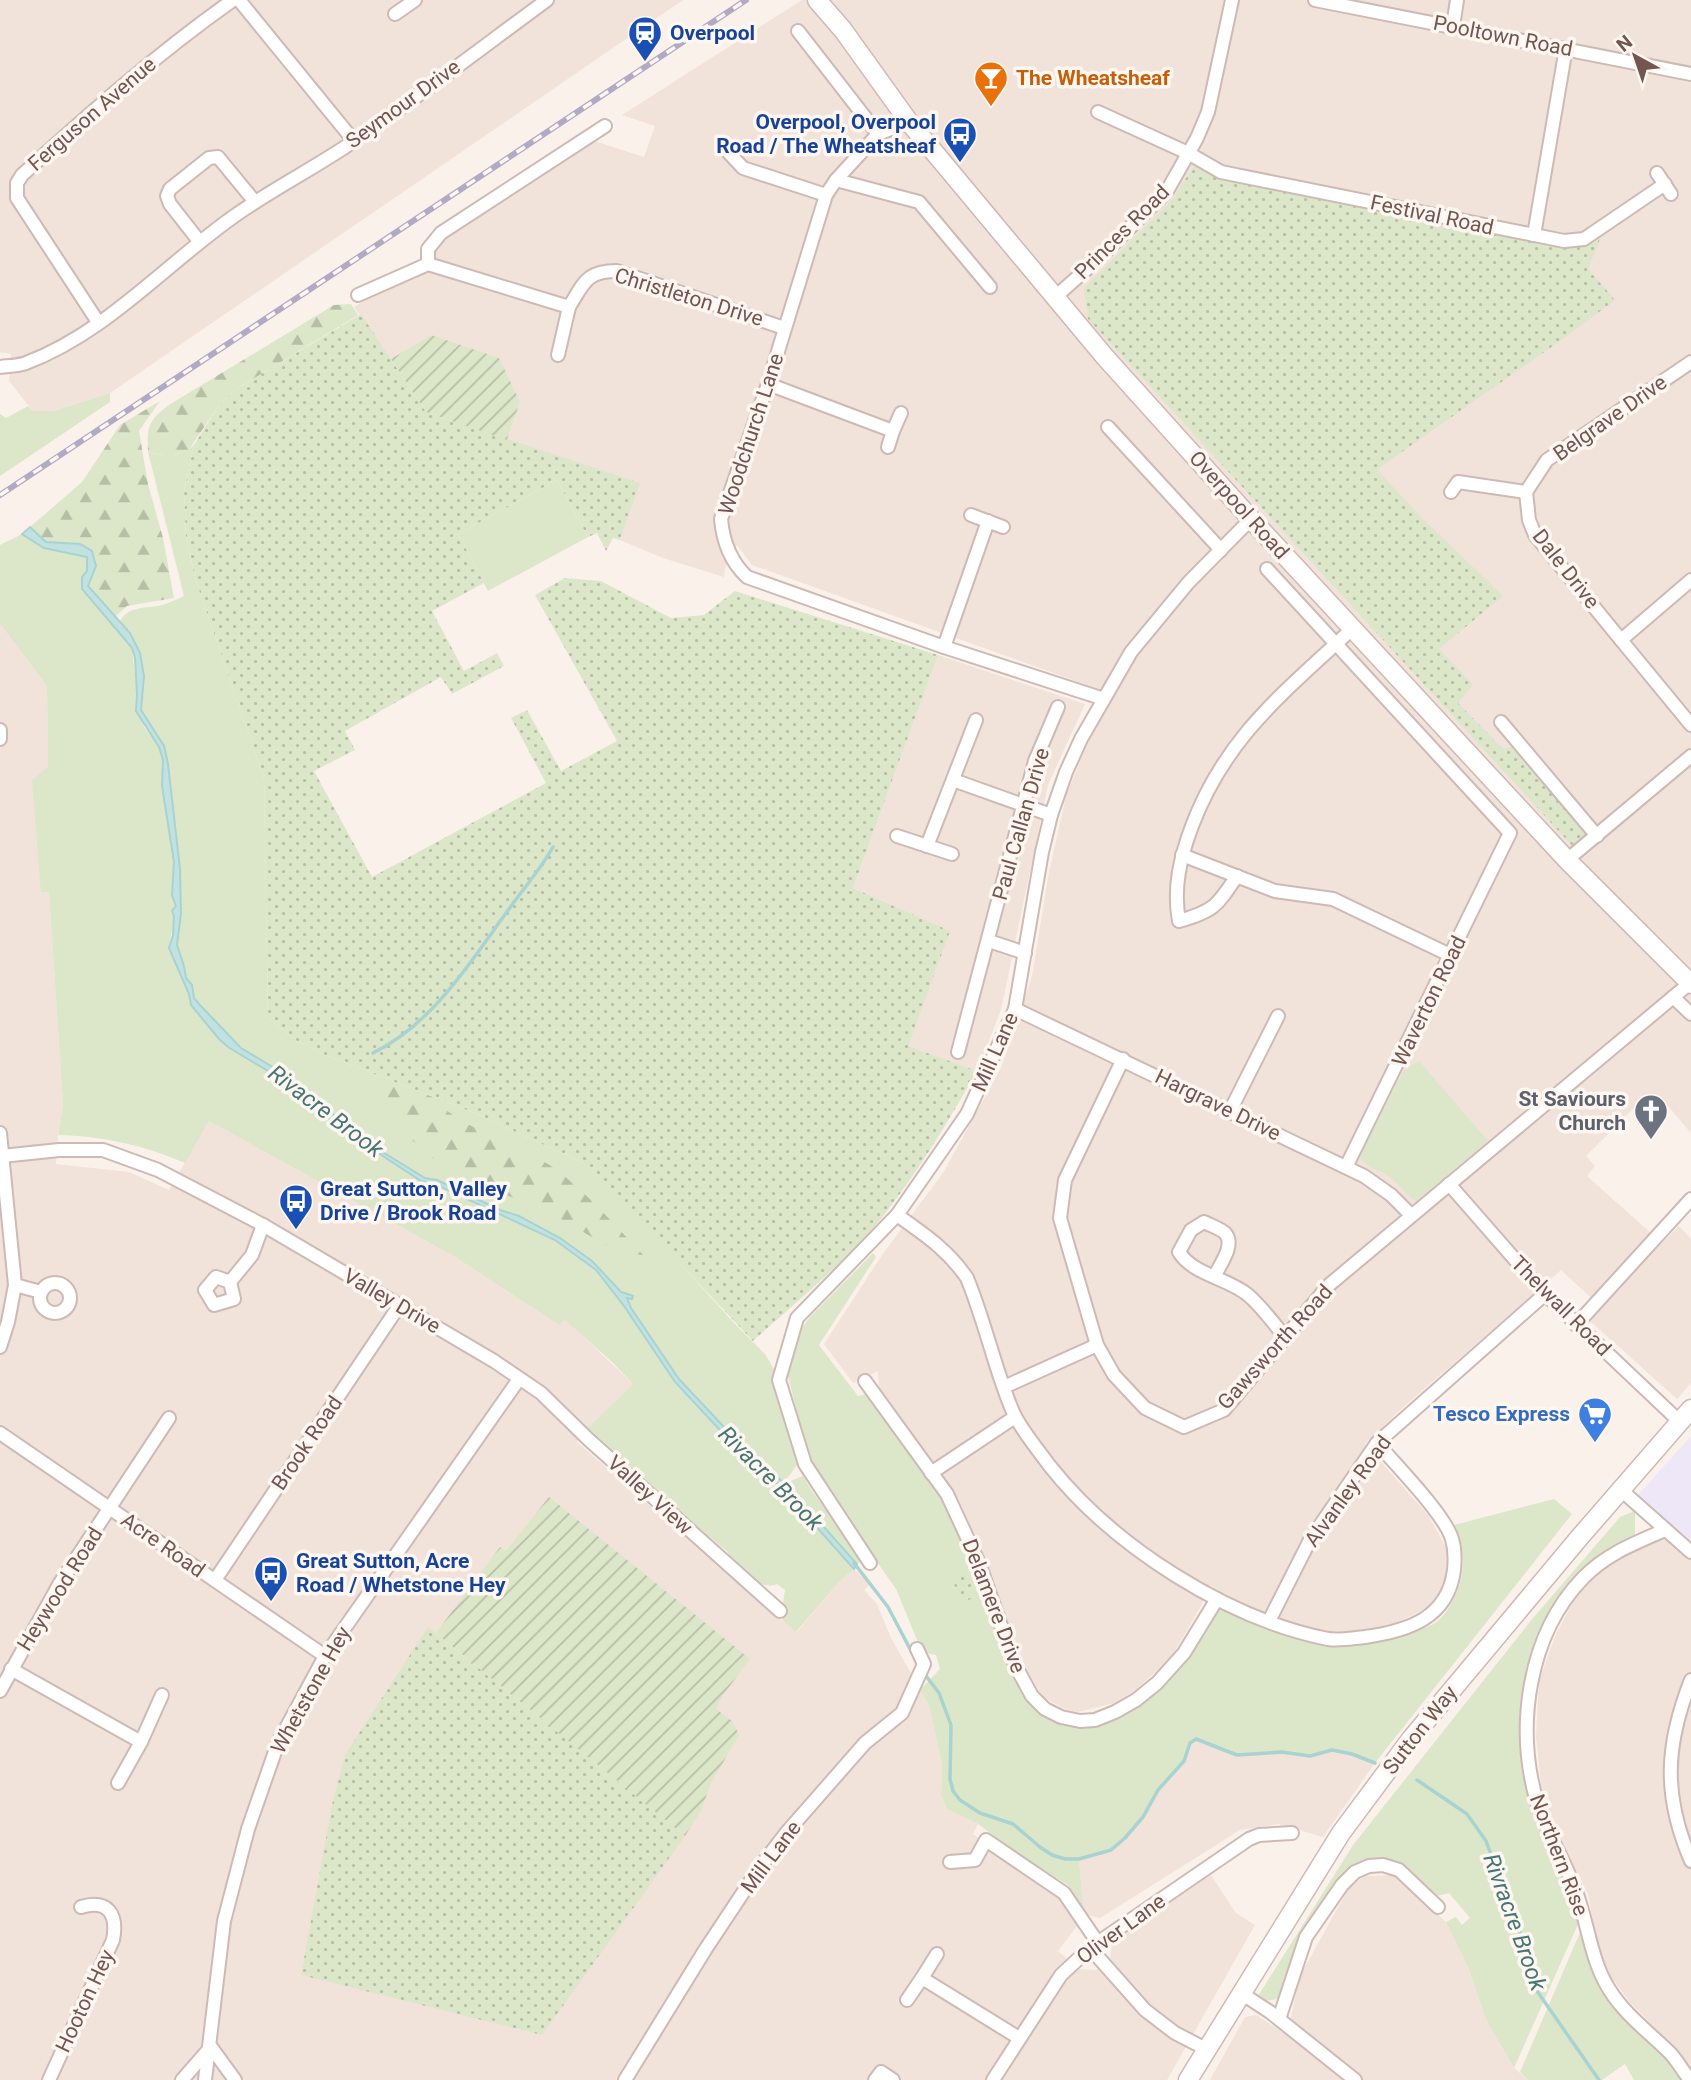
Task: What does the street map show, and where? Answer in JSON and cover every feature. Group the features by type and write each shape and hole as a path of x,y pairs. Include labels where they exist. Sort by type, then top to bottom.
{"main road":[{"name":"Overpool Road","path":"817,0 843,30 909,122 1054,298 1251,519 1567,860 1690,984"},
{"name":"Sutton Way","path":"1188,2080 1341,1833 1411,1740 1685,1415"}],"street":[{"name":"Ferguson Avenue","path":"98,322 17,198 17,183 22,175 132,76 233,0"},
{"path":"239,0 354,141"},
{"path":"395,14 415,0"},
{"name":"Seymour Drive","path":"0,367 24,364 72,340 144,290 199,241 255,202 354,141 547,0"},
{"name":"Princes Road","path":"1054,298 1167,191 1208,112 1232,0"},
{"name":"Pooltown Road","path":"1315,0 1691,74"},
{"path":"1453,26 1457,0"},
{"path":"798,31 878,135"},
{"path":"1534,235 1566,48"},
{"name":"Festival Road","path":"1098,112 1188,153 1221,172 1564,241 1584,239 1665,184"},
{"name":"Woodchurch Lane","path":"909,122 878,135 836,180 826,195 768,384 721,519 723,536 735,566 747,577 944,647 1104,699"},
{"path":"429,264 428,249 441,233 605,127"},
{"path":"729,153 743,168 826,195"},
{"path":"199,241 170,204 167,196 170,189 209,158 218,157 255,202"},
{"path":"836,180 919,202 990,287"},
{"path":"358,295 429,264 569,307"},
{"name":"Christleton Drive","path":"558,355 569,307 589,277 603,271 617,271 784,328"},
{"name":"Belgrave Drive","path":"1526,492 1548,460 1691,362"},
{"path":"768,384 894,431"},
{"path":"888,447 901,413"},
{"name":"Overpool Road","path":"1108,427 1221,551"},
{"path":"1454,482 1526,492"},
{"name":"Dale Drive","path":"1526,492 1529,520 1535,535 1691,726"},
{"path":"971,515 1003,527"},
{"name":"Mill Lane","path":"870,1563 805,1464 779,1380 797,1318 897,1215 967,1114 1015,1009 1051,815 1081,739 1131,652 1188,583 1251,519"},
{"path":"944,647 988,521"},
{"name":"Overpool Road","path":"1267,569 1510,834"},
{"path":"1621,640 1691,580"},
{"path":"1237,876 1221,901 1206,913 1179,921 1176,890 1182,855 1206,790 1255,720 1353,628"},
{"name":"Paul Callan Drive","path":"958,1052 1035,761 1058,707"},
{"path":"927,846 976,720"},
{"path":"1501,722 1597,836"},
{"path":"0,730 0,738"},
{"path":"1567,860 1691,756"},
{"path":"953,780 1051,815"},
{"name":"Waverton Road","path":"1346,1167 1510,834"},
{"path":"897,836 951,855"},
{"path":"1182,855 1275,891 1333,899 1452,956"},
{"path":"989,941 1025,953"},
{"name":"Gawsworth Road","path":"1123,1059 1065,1180 1060,1218 1097,1345 1114,1375 1145,1408 1184,1427 1224,1410 1329,1285 1690,984"},
{"path":"1674,997 1691,1014"},
{"name":"Hargrave Drive","path":"1015,1009 1364,1176 1391,1195 1410,1215"},
{"path":"1230,1111 1278,1016"},
{"path":"0,1133 15,1285 0,1347"},
{"name":"Valley Drive","path":"2,1156 59,1150 103,1150 158,1170 263,1225 494,1361 519,1379"},
{"name":"Thelwall Road","path":"1449,1184 1545,1294 1576,1325 1685,1415"},
{"path":"1576,1325 1691,1199"},
{"path":"897,1215 949,1254 967,1278 1015,1417 1051,1468 1090,1510 1121,1537 1167,1570 1217,1599 1269,1621 1336,1640 1388,1634 1421,1622 1441,1605 1452,1584 1455,1556 1452,1537 1442,1519 1377,1443"},
{"path":"1214,1277 1229,1247 1228,1240 1225,1233 1204,1222 1191,1230 1179,1252 1184,1260 1214,1277 1247,1294 1284,1336"},
{"path":"230,1282 252,1255 263,1225"},
{"path":"15,1285 41,1292"},
{"name":"Alvanley Road","path":"1269,1621 1310,1540 1377,1443 1545,1294"},
{"name":"Brook Road","path":"215,1580 399,1306"},
{"path":"1004,1387 1097,1345"},
{"name":"Valley View","path":"519,1379 541,1394 780,1611"},
{"name":"Whetstone Hey","path":"205,2080 211,2048 224,1922 248,1829 278,1743 326,1656 519,1379"},
{"name":"Delamere Drive","path":"865,1381 947,1494 969,1540 1015,1665 1032,1696 1045,1709 1060,1717 1080,1721 1095,1720 1136,1700 1157,1683 1184,1653 1217,1599"},
{"path":"931,1473 1015,1417"},
{"name":"Heywood Road","path":"0,1691 60,1583 169,1418"},
{"name":"Acre Road","path":"0,1433 326,1656"},
{"path":"1620,1490 1691,1552"},
{"name":"Northern Rise","path":"1665,1530 1617,1551 1583,1577 1561,1606 1550,1625 1533,1671 1526,1727 1537,1803 1578,1898 1601,1972 1618,2002 1673,2057 1689,2080"},
{"name":"Mill Lane","path":"625,2080 705,1950 780,1841 865,1743 902,1713 924,1664 917,1649"},
{"path":"11,1669 141,1742"},
{"path":"1691,1680 1679,1709 1672,1738 1671,1771 1673,1804 1681,1837 1691,1861"},
{"path":"118,1783 141,1742 162,1695"},
{"name":"Oliver Lane","path":"993,2080 1061,1975 1094,1946 1249,1839 1259,1835 1292,1833"},
{"path":"950,1861 975,1860 986,1840 1064,1893 1094,1946 1145,2010 1175,2033 1206,2049"},
{"path":"1279,2019 1306,1937 1342,1885 1355,1872 1369,1866 1399,1870 1438,1907"},
{"name":"Hooton Hey","path":"49,2080 113,1940 116,1926 113,1915 102,1905 81,1907"},
{"path":"907,2000 937,1954"},
{"path":"922,1978 1019,2038"},
{"path":"1241,1993 1279,2019 1355,2080"},
{"path":"182,2080 211,2048 235,2080"},
{"path":"875,2080 881,2072 894,2080"}],"shaded area":[{"path":"0,0 683,0 110,393 52,411 33,411 9,381 11,354 0,352"},
{"path":"802,0 1691,0 1691,1133 1662,1099 1646,1114 1636,1106 1586,1156 1595,1166 1587,1176 1662,1243 1679,1226 1691,1239 1691,1383 1677,1399 1590,1321 1602,1308 1561,1270 1400,1410 1365,1444 1428,1515 1451,1556 1438,1602 1386,1628 1329,1636 1251,1612 1210,1585 1171,1658 1135,1690 1114,1703 1078,1712 1065,1709 1043,1697 1026,1670 985,1557 959,1500 879,1388 878,1371 853,1383 824,1344 882,1255 943,1173 1001,1068 1032,976 1049,872 1066,796 1086,747 1115,695 752,565 737,545 725,568 724,577 663,558 620,540 639,483 507,440 520,402 431,335 391,359 354,307 404,277 428,272 438,239 594,141 644,157 655,126 622,115"},
{"path":"0,624 47,686 48,768 42,892 49,892 63,1105 56,1164 129,1172 169,1190 209,1121 455,1257 559,1325 565,1320 569,1323 633,1384 577,1442 772,1613 797,1632 839,1582 854,1569 870,1584 864,1590 877,1604 891,1638 929,1705 942,1765 941,1796 947,1809 978,1824 973,1834 1063,1899 1077,1926 1058,1951 1079,1969 1096,1970 1110,1960 1112,1942 1211,1875 1236,1913 1255,1925 1167,2080 0,2080"},
{"path":"938,655 1085,704 1048,785 1001,1010 977,1071 907,1046 949,931 853,888"},
{"path":"1691,1436 1691,1540 1637,1496"},
{"path":"1665,1530 1691,1557 1691,2071 1612,1978 1598,1946 1588,1894 1550,1818 1541,1784 1536,1737 1539,1680 1556,1634 1576,1596 1618,1552"},
{"path":"1196,1739 1237,1755 1282,1752 1310,1756 1332,1750 1375,1763 1323,1837 1279,1824 1240,1830 1100,1918 1084,1914 1079,1859 1111,1850 1133,1831 1158,1790 1177,1769 1190,1743"},
{"path":"1395,1875 1446,1922 1469,1970 1486,2020 1514,2068 1528,2080 1210,2080 1245,2017 1256,2015 1287,2035 1300,1976 1347,1891 1364,1876"}],"green space":[{"path":"1196,165 1215,175 1560,246 1585,246 1600,239 1588,269 1615,300 1379,468 1380,473 1424,520 1503,596 1439,649 1473,685 1458,703 1503,749 1518,745 1595,836 1577,851 1088,319 1084,288 1173,199"},
{"path":"351,304 358,315 235,390 217,408 188,451 169,456 148,452 150,425 167,406 334,305"},
{"path":"361,314 426,412 640,483 620,540 613,538 606,551 597,533 588,537 557,480 458,534 484,583 432,611 464,671 497,653 504,666 452,694 441,677 345,731 355,750 314,771 372,877 546,783 511,718 527,710 561,771 617,741 535,595 565,578 601,581 671,618 704,615 735,591 938,655 853,888 950,931 908,1046 977,1071 934,1144 884,1215 839,1264 753,1341 586,1164 470,1111 320,1053 297,1041 268,1018 264,778 195,578 186,536 184,491 194,445 217,408 235,390"},
{"path":"431,335 499,358 520,402 507,440 426,412 391,359"},
{"path":"110,393 110,402 0,476 0,414 6,418 28,406 33,411 53,411"},
{"path":"160,401 139,431 174,598 127,606 115,617 88,586 96,566 95,557 74,543 46,542 30,527 82,482 120,425"},
{"path":"194,445 184,491 186,536 195,578 264,778 268,1018 297,1041 320,1053 470,1111 586,1164 765,1354 775,1371 791,1426 798,1464 786,1480 788,1482 803,1476 864,1558 857,1564 789,1488 723,1426 679,1379 631,1308 627,1298 632,1296 621,1293 592,1261 559,1238 519,1216 500,1210 437,1180 425,1178 367,1143 334,1115 306,1097 281,1072 241,1048 194,998 177,945 181,914 180,869 168,764 153,729 141,710 144,676 140,653 130,633 120,621 128,612 138,608 162,605 184,596 148,452 172,455"},
{"path":"557,480 588,537 488,591 458,534"},
{"path":"22,534 44,548 87,557 87,571 82,577 132,648 136,704 144,727 159,747 163,760 162,786 174,862 172,895 176,906 169,948 191,1005 228,1047 283,1080 303,1100 421,1181 435,1184 555,1240 596,1270 624,1306 675,1382 718,1428 779,1485 854,1569 839,1582 796,1632 782,1620 787,1609 783,1603 785,1590 777,1584 764,1585 751,1578 729,1558 728,1552 645,1484 644,1478 588,1428 633,1384 565,1320 559,1325 455,1257 209,1121 185,1163 123,1143 58,1135 63,1105 49,892 41,892 32,780 48,767 47,686 0,624 0,545"},
{"path":"1419,1061 1488,1141 1416,1201 1387,1175 1366,1164 1360,1156 1403,1071"},
{"path":"391,1081 446,1102 446,1110 458,1118 551,1166 592,1201 656,1268 652,1272 547,1211 450,1173 405,1134 385,1107"},
{"path":"873,1253 876,1257 819,1345 858,1396 866,1394 872,1398 909,1455 942,1498 968,1549 1009,1668 1028,1698 1055,1720 1072,1726 1088,1726 1131,1708 1219,1607 1247,1614 1285,1634 1324,1644 1367,1642 1429,1626 1445,1614 1460,1584 1463,1564 1461,1544 1454,1525 1554,1499 1572,1514 1375,1763 1332,1750 1310,1756 1282,1752 1237,1755 1196,1739 1190,1743 1184,1761 1158,1790 1133,1830 1111,1850 1079,1859 1084,1914 1068,1885 978,1824 947,1809 941,1796 942,1765 929,1705 920,1690 940,1669 936,1655 922,1652 896,1589 811,1468 787,1372 793,1340 810,1317"},
{"path":"549,1497 750,1659 716,1709 733,1722 739,1735 710,1785 701,1811 685,1836 436,1633 500,1547 506,1551"},
{"path":"1635,1511 1635,1535 1608,1549 1581,1572 1558,1602 1522,1732 1579,1922 1514,2068 1486,2020 1469,1970 1446,1922 1456,1917 1462,1925 1470,1918 1449,1893 1437,1896 1406,1870 1384,1859 1360,1863 1338,1880 1314,1915 1284,1992 1278,1998 1268,2001 1258,1996 1353,1845 1533,1618 1620,1517"},
{"path":"970,1575 976,1597 963,1602 951,1578"},
{"path":"428,1627 685,1836 542,2035 301,1975 333,1800 345,1755"},
{"path":"1581,1930 1596,1977 1684,2080 1634,2080 1625,2064 1602,2080 1528,2080 1520,2072"}],"water":[{"path":"30,527 46,542 80,544 92,551 96,566 88,586 130,633 140,653 144,676 141,710 164,746 168,764 180,869 181,914 177,945 194,998 241,1048 281,1072 306,1097 334,1115 368,1143 425,1178 437,1180 500,1210 519,1216 560,1238 592,1261 621,1292 633,1296 632,1299 627,1298 631,1308 679,1379 723,1426 789,1488 857,1564 854,1569 779,1485 718,1428 675,1382 624,1306 596,1270 555,1240 435,1184 421,1181 303,1100 283,1080 228,1047 191,1005 169,948 173,935 172,911 176,906 172,895 174,862 162,786 163,760 159,747 136,711 135,658 132,648 82,589 82,577 87,571 87,557 44,548 22,534"}],"waterway":[{"path":"373,1053 414,1025 449,990 553,847"},
{"name":"Rivacre Brook","path":"854,1563 888,1607 919,1666"},
{"name":"Rivracre Brook","path":"923,1672 939,1693 951,1725 950,1779 953,1791 960,1800 980,1813 1013,1824 1040,1847 1065,1859 1079,1859 1111,1850 1125,1838 1143,1817 1158,1790 1184,1761 1190,1743 1196,1739 1237,1755 1282,1752 1310,1756 1332,1750 1375,1763"},
{"name":"Rivracre Brook","path":"1417,1780 1467,1814 1486,1841 1533,1968 1537,1991 1599,2080"}],"railway":[{"path":"0,495 746,0"}],"place":[{"name":"Overpool","path":"645,63"},
{"name":"The Wheatsheaf","path":"991,108"},
{"name":"Overpool, Overpool Road / The Wheatsheaf","path":"960,164"},
{"name":"St Saviours Church","path":"1651,1141"},
{"name":"Great Sutton, Valley Drive / Brook Road","path":"296,1231"},
{"name":"Tesco Express","path":"1595,1444"},
{"name":"Great Sutton, Acre Road / Whetstone Hey","path":"271,1603"}]}
